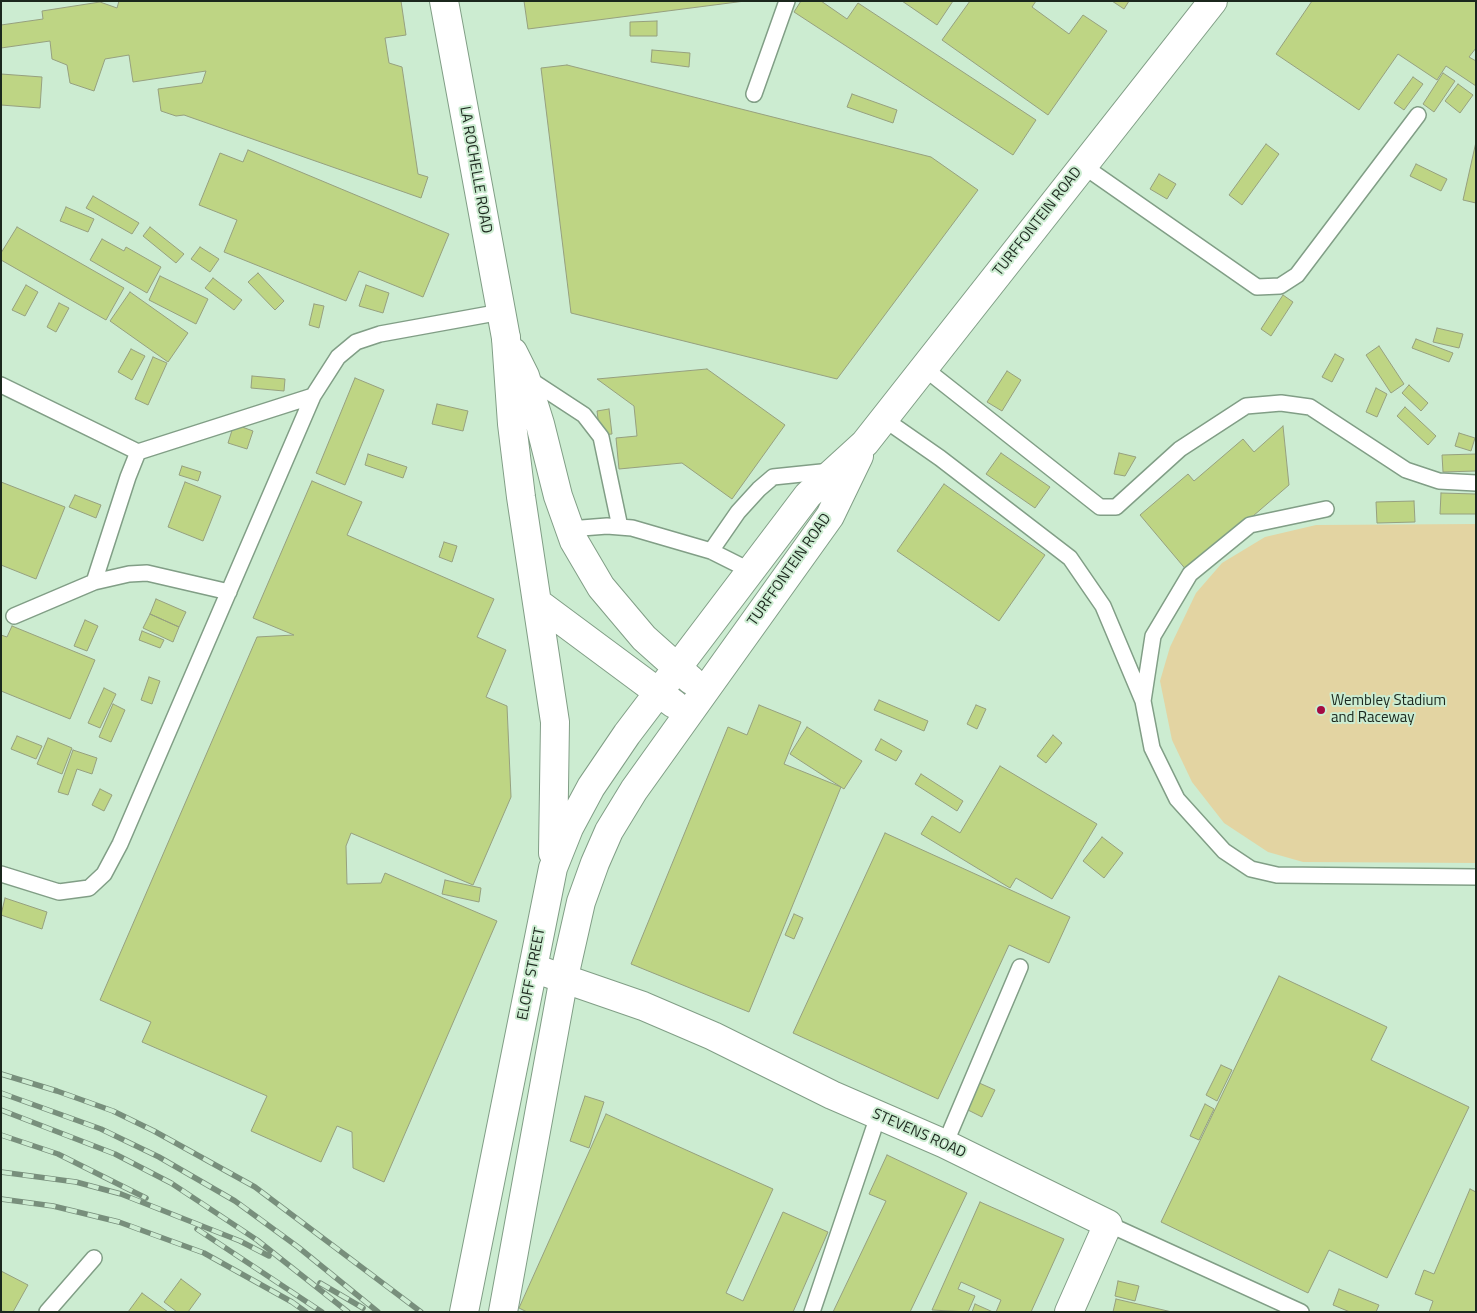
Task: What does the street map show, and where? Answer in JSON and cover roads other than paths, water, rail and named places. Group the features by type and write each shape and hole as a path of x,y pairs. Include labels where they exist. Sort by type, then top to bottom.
{"street":[{"name":"LA ROCHELLE ROAD","path":"444,1 506,338"},
{"name":"TURFFONTEIN ROAD","path":"677,669 808,495 865,443 1213,1"},
{"path":"503,1312 564,977 581,902 606,839 634,790 704,690 677,669 644,638 600,587 570,529 558,496 540,424 524,376 506,338"},
{"path":"506,338 512,424 555,722 553,868"},
{"name":"TURFFONTEIN ROAD","path":"704,690 830,516 865,443"},
{"path":"538,603 687,714"},
{"name":"ELOFF STREET","path":"464,1312 553,868 569,828 591,787 677,669"},
{"name":"STEVENS ROAD","path":"533,968 564,977 643,1006 713,1036 878,1116 945,1144 1108,1224"},
{"path":"1069,1312 1108,1224"}],"lane":[{"path":"754,94 787,1"},
{"path":"1082,165 1257,287 1280,286 1297,275 1418,115"},
{"path":"1,874 59,892 89,888 104,874 120,844 313,396 338,357 356,342 380,334 501,312"},
{"path":"924,368 1100,507 1116,506 1180,448 1246,406 1281,403 1310,407 1406,470 1439,481 1476,483"},
{"path":"524,376 584,415 600,437 620,527"},
{"path":"1,385 138,452 313,396"},
{"path":"884,419 940,458 1070,558 1103,606 1143,701 1152,748 1177,799 1224,851 1251,869 1277,875 1476,877"},
{"path":"94,582 138,452"},
{"path":"710,551 738,512 773,477 836,470"},
{"path":"1143,701 1153,636 1190,574 1250,525 1326,509"},
{"path":"570,529 632,528 678,539 710,551 751,571"},
{"path":"14,616 94,582 129,574 146,574 229,592"},
{"path":"945,1144 1020,967"},
{"path":"812,1312 878,1116"},
{"name":"STEVENS ROAD","path":"1108,1224 1300,1312"},
{"path":"47,1312 94,1258"}],"railway":[{"path":"1,1074 113,1111 154,1131 255,1187 421,1312"},
{"path":"1,1093 101,1129 159,1157 235,1201 298,1247 378,1312"},
{"path":"1,1110 115,1154 171,1183 257,1240 348,1312"},
{"path":"1,1135 58,1154 146,1198"},
{"path":"1,1172 76,1182 121,1194 240,1241 269,1256"},
{"path":"1,1199 53,1206 119,1222 204,1253 292,1302 306,1312"},
{"path":"197,1229 322,1312"},
{"path":"320,1283 363,1308"}],"place":[{"name":"Wembley Stadium and Raceway","path":"1321,710"}]}
